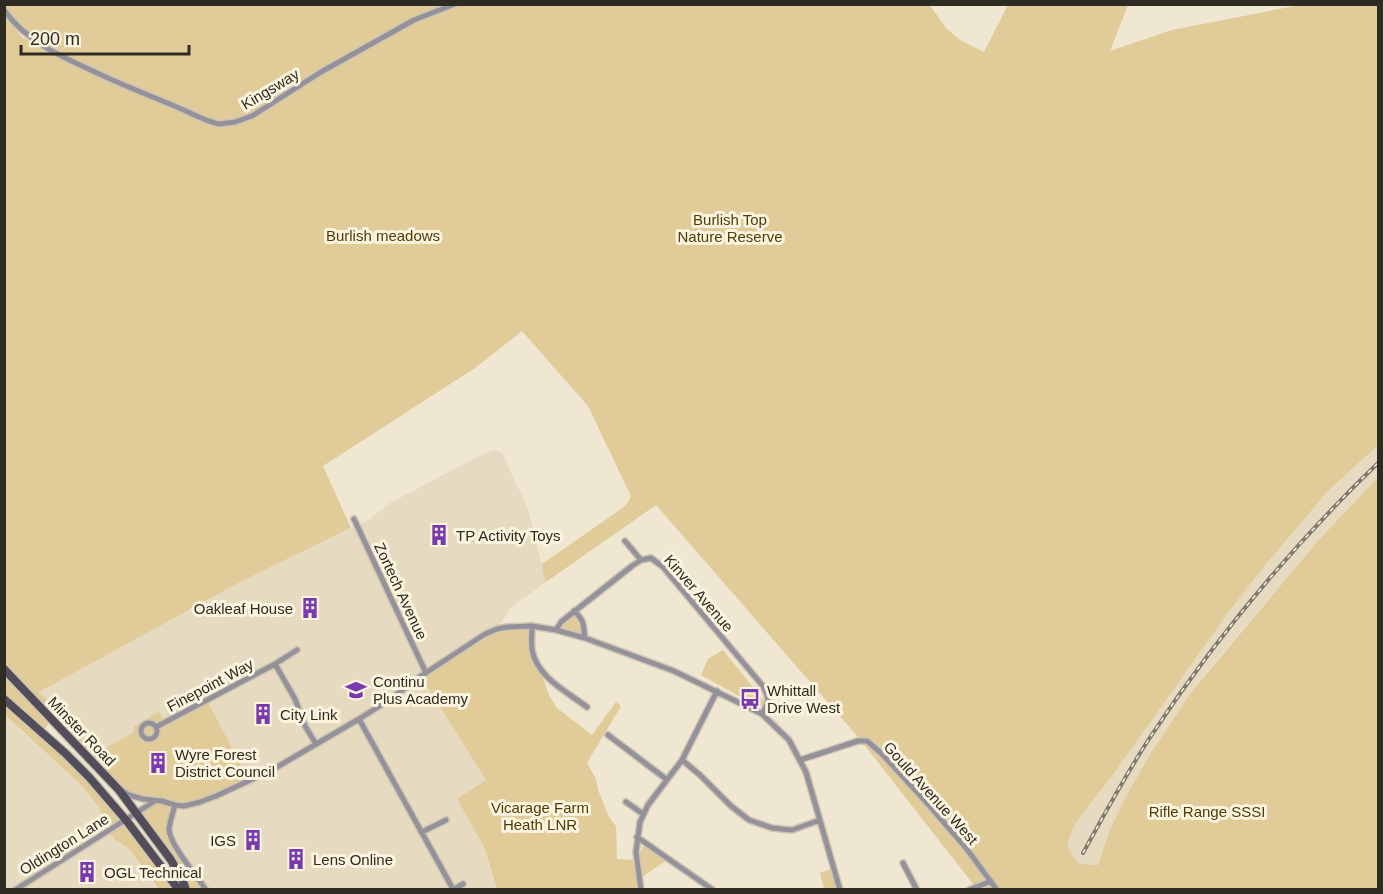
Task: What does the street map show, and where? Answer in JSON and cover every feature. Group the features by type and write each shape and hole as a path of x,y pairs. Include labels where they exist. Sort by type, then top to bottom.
{"main road":[{"name":"Minster Road","path":"4,669 119,790 171,860 186,890"},
{"name":"Minster Road","path":"4,699 73,760 126,820 179,890"}],"street":[{"name":"Kingsway","path":"4,9 26,34 57,55 219,124 235,122 252,116 321,72 414,20 455,4"},
{"name":"Zortech Avenue","path":"354,519 426,673"},
{"path":"624,541 641,560"},
{"name":"Kinver Avenue","path":"556,630 561,622 574,611 641,560 651,558 663,567 762,685 768,698 762,714"},
{"path":"574,611 582,618 585,638"},
{"path":"532,626 532,649 539,667 552,681 588,707"},
{"path":"119,790 143,800 156,800 175,805 189,805 216,796 272,770 359,719 485,634 507,627 532,626 585,638 674,671 762,714 789,740 806,772 840,890"},
{"name":"Finepoint Way","path":"156,727 297,650"},
{"name":"Finepoint Way","path":"275,664 295,699 305,726 316,744"},
{"path":"642,890 636,852 643,814 681,760 717,691"},
{"path":"359,719 453,889 463,884"},
{"path":"608,735 666,779"},
{"name":"Gould Avenue West","path":"800,760 858,741 867,741 927,803 966,848 997,890"},
{"path":"681,760 749,820 772,828 792,830 820,820"},
{"name":"Oldington Lane","path":"15,890 156,800"},
{"path":"626,802 643,814"},
{"path":"175,805 169,828 170,837 206,890"},
{"path":"422,832 446,820"},
{"path":"637,837 713,890"},
{"path":"903,863 917,890"},
{"path":"969,890 991,881"}],"shaded area":[{"path":"1378,445 1378,477 1317,542 1204,675 1140,771 1109,832 1098,865 1083,865 1074,860 1067,845 1074,826 1218,625 1327,492"},
{"path":"494,450 502,453 528,509 546,582 509,609 497,629 422,676 487,780 457,799 485,849 497,889 206,889 170,837 175,805 248,781 207,700 165,722 159,712 133,733 97,752 39,692 244,580 367,521 390,503"},
{"path":"4,715 79,783 100,808 104,827 130,850 159,889 5,889"}],"green space":[{"path":"929,4 946,28 960,40 984,52 1008,5 1128,5 1110,51 1172,30 1300,5 1378,5 1378,445 1327,492 1230,610 1074,826 1067,845 1081,864 1098,865 1109,832 1124,800 1149,756 1192,691 1317,542 1378,477 1378,889 977,889 859,738 656,505 546,582 542,564 624,507 631,496 588,406 522,331 475,368 323,466 351,528 244,580 39,692 97,752 133,733 134,726 159,712 165,722 207,700 248,781 216,796 175,806 170,837 206,889 186,889 137,813 155,801 129,795 51,719 43,733 65,753 179,889 159,889 130,850 104,827 100,808 79,783 5,715 4,15 22,37 48,52 14,27 6,13 5,5"},
{"path":"574,611 582,618 585,638 557,630"},
{"name":"Vicarage Farm Heath LNR","path":"532,626 532,649 550,697 557,708 592,735 616,702 621,706 587,763 596,779 609,817 616,826 617,859 633,860 641,889 497,889 485,849 457,799 486,780 421,676 497,629"},
{"path":"723,650 765,702 759,707 701,675 708,659"},
{"path":"643,847 667,860 642,877 638,856"},
{"path":"831,869 837,889 824,889 820,873"}],"railway":[{"path":"1083,853 1140,753 1200,666 1285,560 1378,463"}],"place":[{"name":"TP Activity Toys","path":"439,535"},
{"name":"Oakleaf House","path":"310,608"},
{"name":"Continu Plus Academy","path":"356,690"},
{"name":"Whittall Drive West","path":"750,699"},
{"name":"City Link","path":"263,714"},
{"name":"Wyre Forest District Council","path":"158,763"},
{"name":"IGS","path":"253,840"},
{"name":"Lens Online","path":"296,859"},
{"name":"OGL Technical","path":"87,872"}],"park label":[{"name":"Burlish Top Nature Reserve","path":"730,228"},
{"name":"Burlish meadows","path":"383,235"},
{"name":"Rifle Range SSSI","path":"1207,811"}]}
